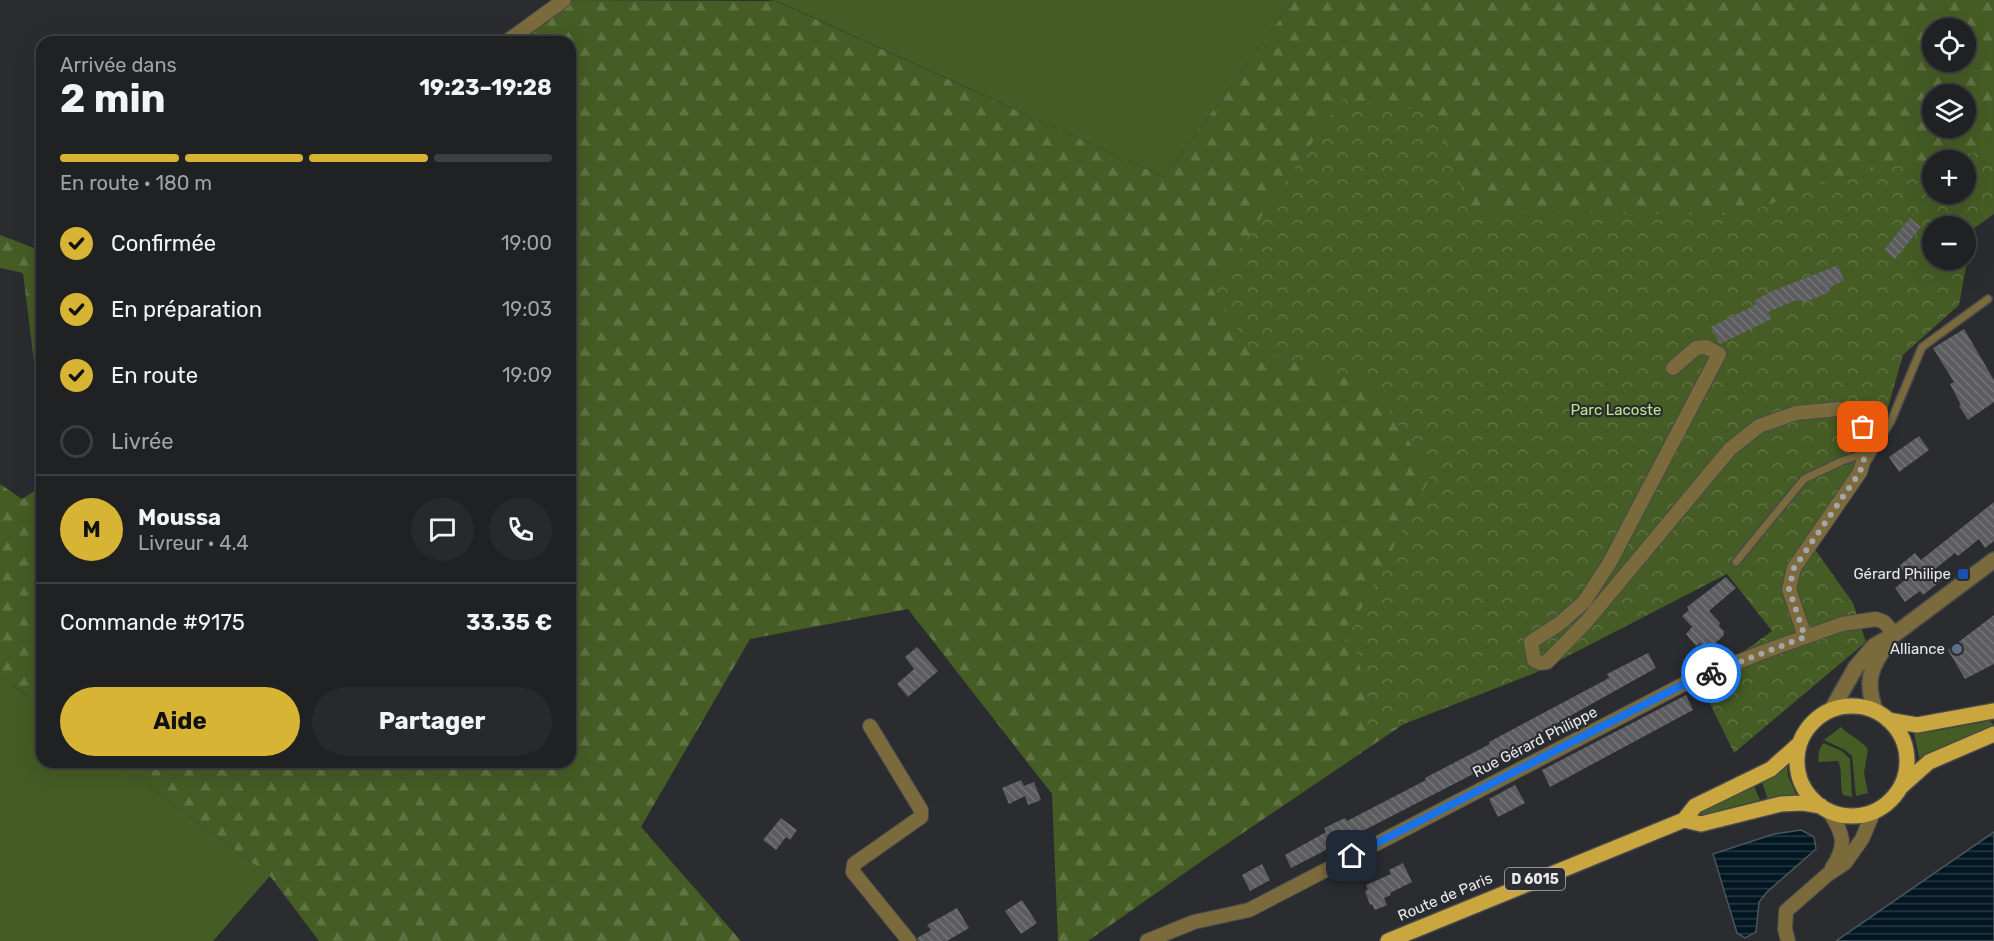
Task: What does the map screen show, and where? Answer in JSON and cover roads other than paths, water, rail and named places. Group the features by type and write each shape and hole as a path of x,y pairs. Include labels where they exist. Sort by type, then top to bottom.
{"main road":[{"path":"1899,788 1905,774 1906,755 1899,732 1875,710 1857,706 1832,709 1810,725 1800,743 1797,756 1798,772 1804,787 1825,808 1847,815 1874,811 1888,801 1899,788 1929,762 1994,734"},
{"path":"1888,720 1917,725 1994,711"},
{"name":"Route de Paris","path":"1388,941 1684,820 1695,806 1771,769 1800,743"},
{"name":"Route de Paris","path":"1684,820 1701,824 1781,804 1803,803 1825,808"}],"street":[{"path":"514,36 564,0"},
{"path":"1673,368 1696,348 1706,347 1719,354 1610,562 1584,602 1558,624 1531,642 1534,660 1539,663 1547,662 1586,622 1730,449 1759,426 1796,412 1838,409 1857,416 1863,427 1867,449 1860,472 1794,568 1789,589 1805,637"},
{"path":"1832,709 1856,667 1874,646 1895,634 1994,560"},
{"name":"Rue Gérard Philippe","path":"1147,941 1194,922 1249,910 1684,684 1842,624 1869,619 1884,622 1895,634"},
{"path":"1875,710 1869,688 1871,671 1878,656 1895,634"},
{"path":"870,726 921,810 921,817 854,864 853,872 909,941"},
{"path":"1825,808 1837,823 1842,845 1839,858 1827,875"},
{"path":"1788,941 1785,929 1786,911 1827,875 1845,863 1854,852 1874,811"}],"lane":[{"path":"1860,472 1881,441 1891,421 1922,347 1988,299"},
{"path":"1736,562 1804,479 1842,461 1866,453"}],"water":[{"path":"1801,830 1814,837 1816,849 1767,892 1759,902 1756,932 1745,938 1737,933 1713,854 1774,834"},
{"path":"1994,832 1994,941 1836,941"}],"place":[{"name":"Gérard Philipe","path":"1963,574"},
{"name":"Alliance","path":"1957,649"}],"park label":[{"name":"Parc Lacoste","path":"1616,410"}]}
